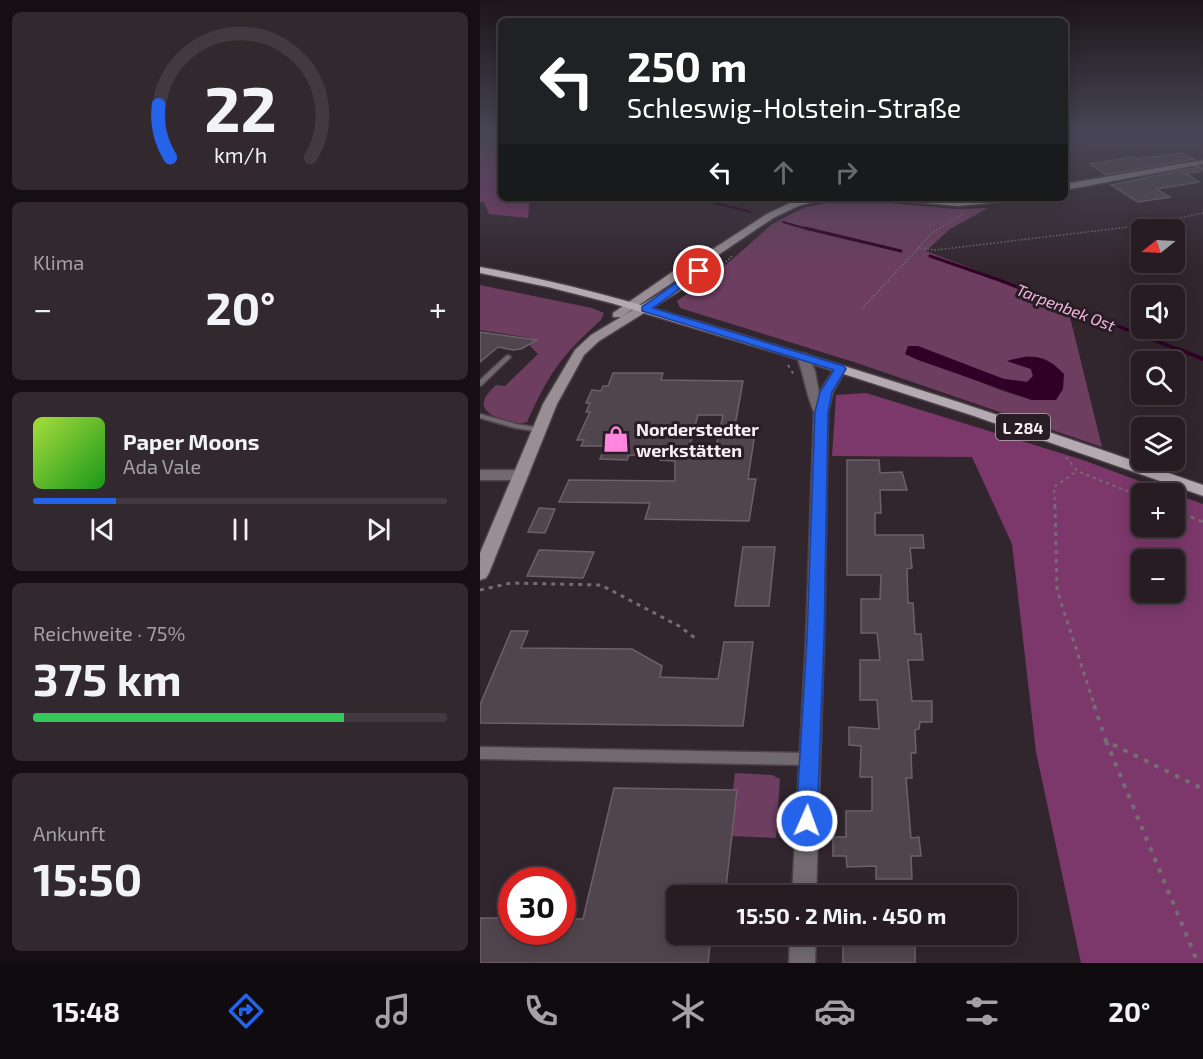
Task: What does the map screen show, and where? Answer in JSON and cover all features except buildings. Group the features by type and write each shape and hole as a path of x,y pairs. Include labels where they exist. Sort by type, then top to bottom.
{"main road":[{"path":"1068,187 1108,180"},
{"path":"480,573 557,389 579,353 595,338 603,326 685,268 714,253 780,211 808,201"},
{"path":"932,201 950,203 983,201"},
{"path":"595,338 645,309 699,271 714,253"},
{"name":"L 284","path":"480,270 551,283 803,357 1058,438 1203,491"}],"street":[{"path":"803,357 813,394 822,412"},
{"path":"804,885 816,639 822,412 826,392 840,369"},
{"path":"480,475 522,475"},
{"path":"802,963 803,945"}],"lane":[{"path":"480,384 508,357"},
{"path":"480,416 515,426 541,430"},
{"path":"480,753 809,759"}],"path":[{"path":"862,309 932,233 965,213 982,206 983,201"},
{"path":"917,248 936,250 1145,225 1203,213"},
{"path":"716,271 738,250"},
{"path":"780,361 790,366 795,376 810,377"},
{"path":"1058,438 1068,459 1077,471 1131,493"},
{"path":"1077,471 1054,487 1057,590 1106,741 1198,963"},
{"path":"1185,515 1203,522"},
{"path":"480,590 511,583 601,585 678,626 695,638"},
{"path":"1106,741 1203,789"}],"shaded area":[{"path":"480,180 498,180 498,201 530,201 528,218 489,214 484,202 480,202"},
{"path":"838,201 867,201 955,209 988,208 950,229 926,251 1067,305 1102,447 857,363 680,308 677,301 719,271 771,225 806,207","holes":["905,353 1004,379 1027,382 1033,376 1031,369 1008,361 1028,356 1056,400 1032,400 1003,391"]},
{"path":"480,285 592,308 604,313 601,320 557,366 542,390 527,422 516,423 502,420 490,414 484,406 486,397 496,385 505,386 538,354 530,346 531,338 480,330"},
{"path":"908,346 918,346 1004,379 1027,382 1033,376 1031,369 1007,361 1038,357 1051,363 1064,374 1063,389 1056,400 1032,400 918,360 905,354"},
{"path":"866,393 1083,460 1145,483 1131,483 1131,537 1185,537 1185,498 1203,504 1203,963 1081,963 1036,752 1012,544 972,457 832,456 836,395"},
{"path":"735,773 772,775 780,779 776,838 732,836 737,790 733,790"}],"waterway":[{"name":"Tarpenbek Ost","path":"707,201 751,212"},
{"name":"Tarpenbek Ost","path":"783,222 811,230"},
{"name":"Tarpenbek Ost","path":"805,228 901,251"},
{"name":"Tarpenbek Ost","path":"930,256 999,280 1182,351"},
{"name":"Tarpenbek Ost","path":"1178,349 1203,359"}],"place":[{"name":"Norderstedter werkstätten","path":"616,439"}],"route":[{"path":"699,271 645,309 840,369 826,392 822,412 816,639 807,821"}]}
